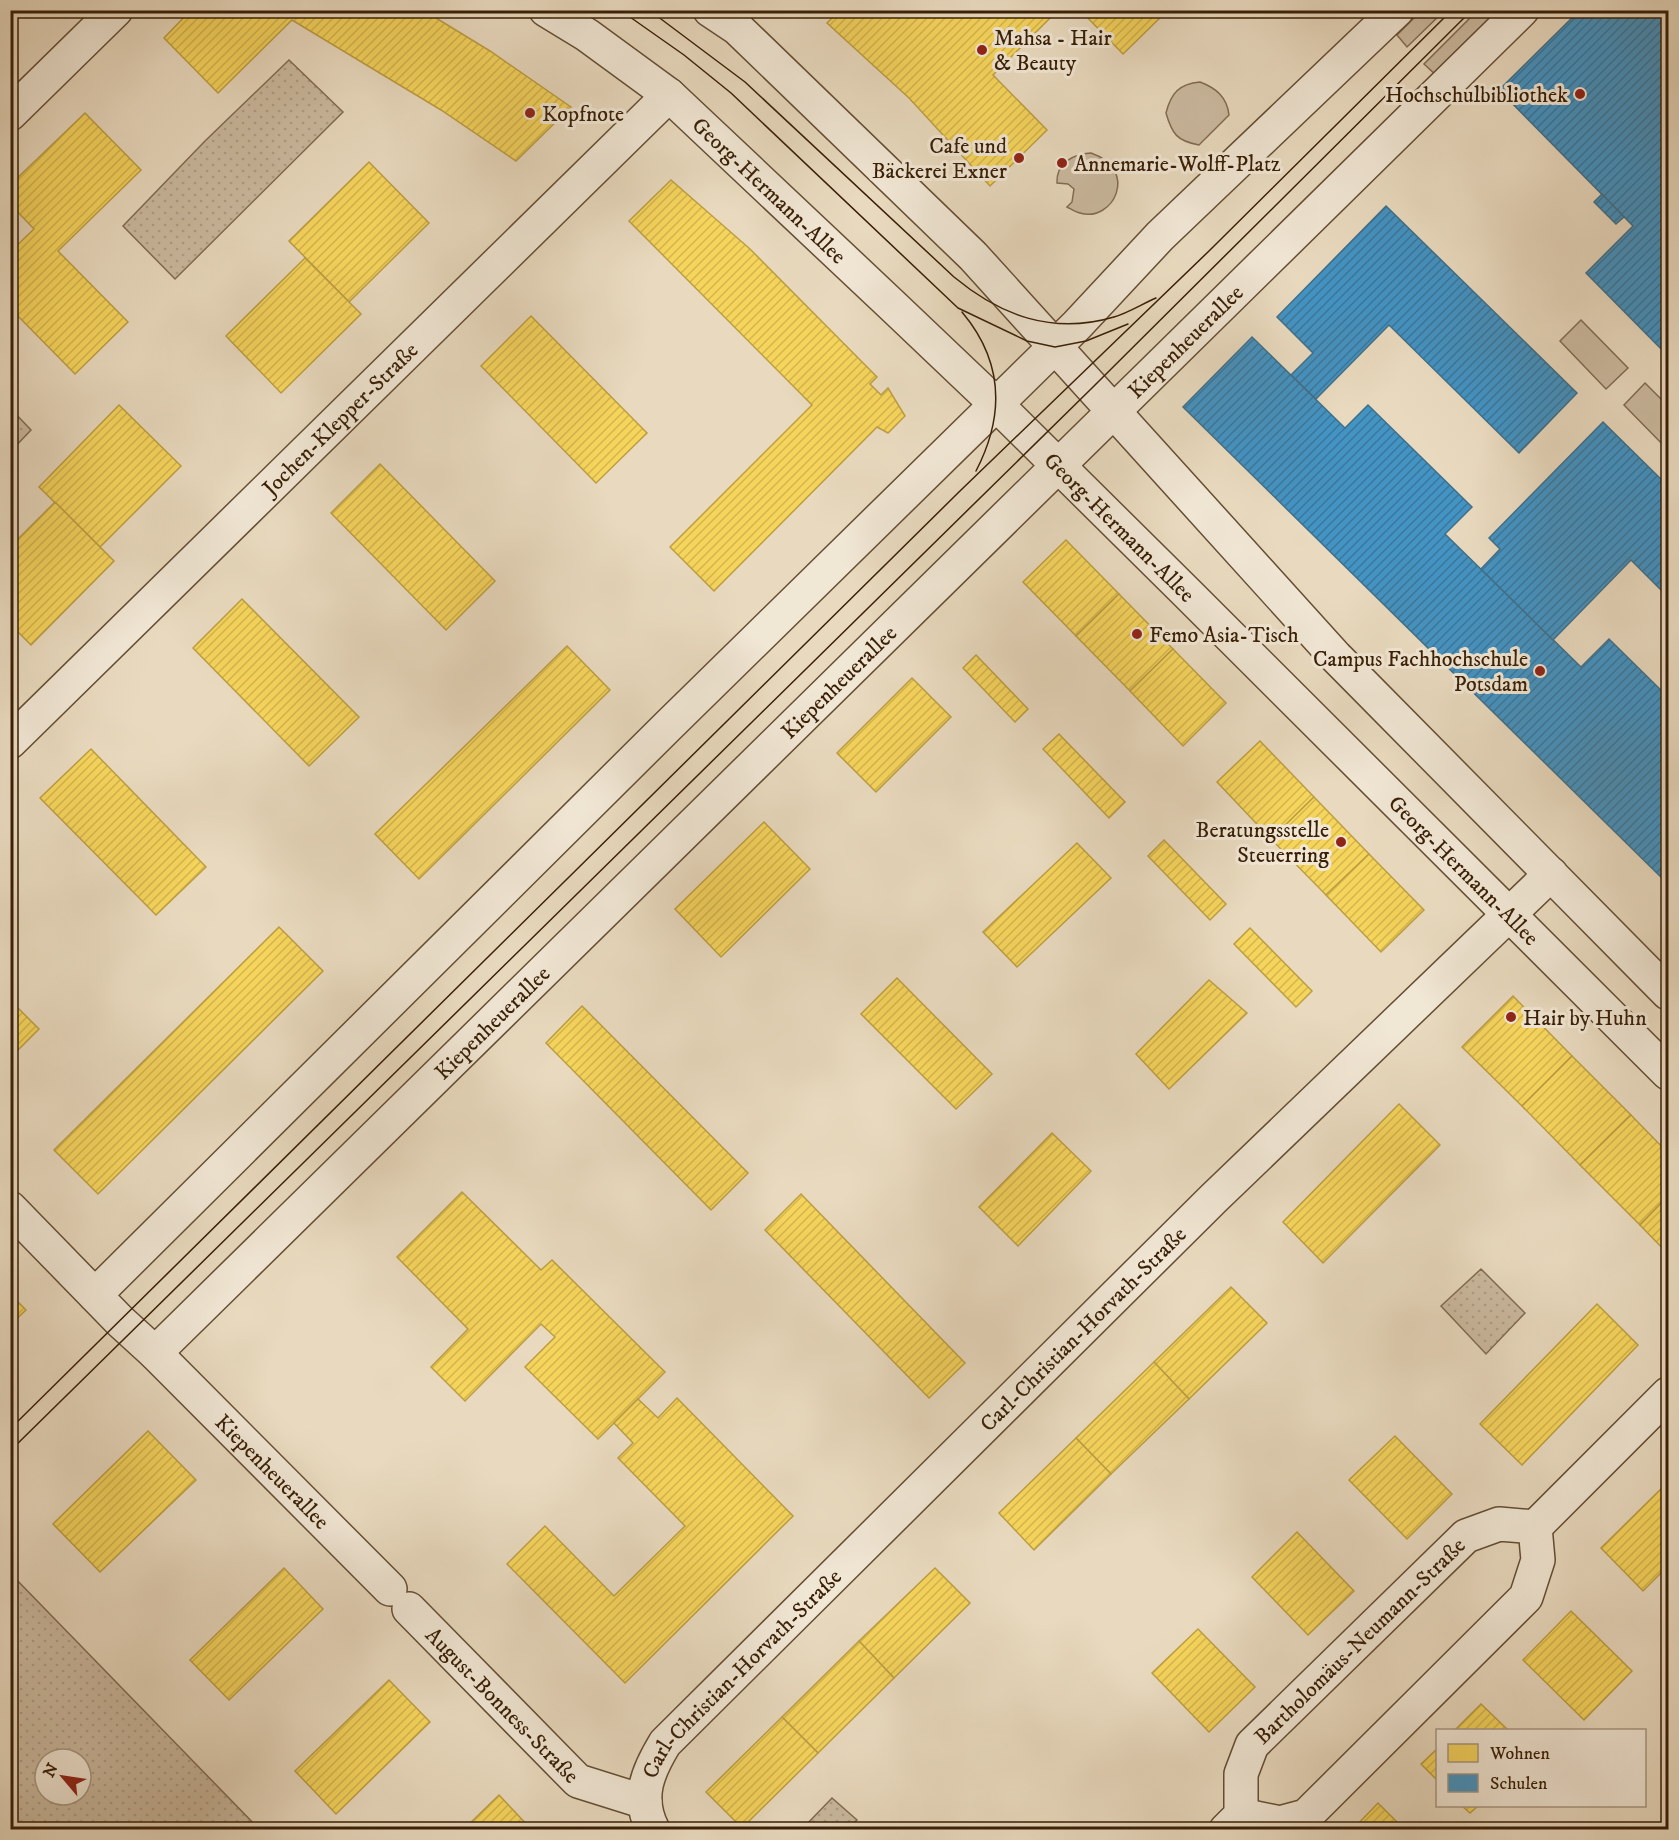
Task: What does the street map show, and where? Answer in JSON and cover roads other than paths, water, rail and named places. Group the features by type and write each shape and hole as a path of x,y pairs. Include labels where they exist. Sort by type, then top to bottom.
{"street":[{"path":"10,114 116,10"},
{"name":"Georg-Hermann-Allee","path":"546,10 587,35 669,95 997,405 1510,913 1668,1073"},
{"path":"710,10 746,19 973,256 1336,657 1668,993"},
{"path":"95,1295 660,734 997,405 1160,236 1397,10"},
{"name":"Kiepenheuerallee","path":"155,1353 1522,10"},
{"name":"Jochen-Klepper-Straße","path":"10,742 669,95"},
{"name":"Carl-Christian-Horvath-Straße","path":"649,1816 649,1771 665,1743 1213,1199 1551,874"},
{"name":"Kiepenheuerallee","path":"10,1208 400,1599"},
{"path":"1535,1527 1668,1394"},
{"name":"Bartholomäus-Neumann-Straße","path":"1499,1524 1535,1527 1538,1560 1526,1597 1306,1816 1280,1823 1234,1822 1241,1774 1252,1744 1466,1536 1499,1524"},
{"name":"August-Bonness-Straße","path":"400,1599 578,1781 649,1816"}],"tram line":[{"path":"620,10 684,55 731,93 958,308 1027,341 1055,347 1086,341 1128,324"},
{"path":"649,10 745,82 954,277 990,302 1009,312 1029,318 1049,323 1070,324 1114,317 1156,298"},
{"path":"10,1429 961,490 1209,251 1452,10"},
{"path":"10,1451 1092,388 1472,10"},
{"path":"962,312 986,350 993,370 996,389 992,430 976,471"}],"place":[{"name":"Mahsa - Hair & Beauty","path":"982,50"},
{"name":"Hochschulbibliothek","path":"1580,94"},
{"name":"Kopfnote","path":"530,113"},
{"name":"Cafe und Bäckerei Exner","path":"1019,158"},
{"name":"Annemarie-Wolff-Platz","path":"1062,163"},
{"name":"Femo Asia-Tisch","path":"1137,634"},
{"name":"Campus Fachhochschule Potsdam","path":"1540,671"},
{"name":"Beratungsstelle Steuerring","path":"1341,842"},
{"name":"Hair by Huhn","path":"1511,1017"}]}
